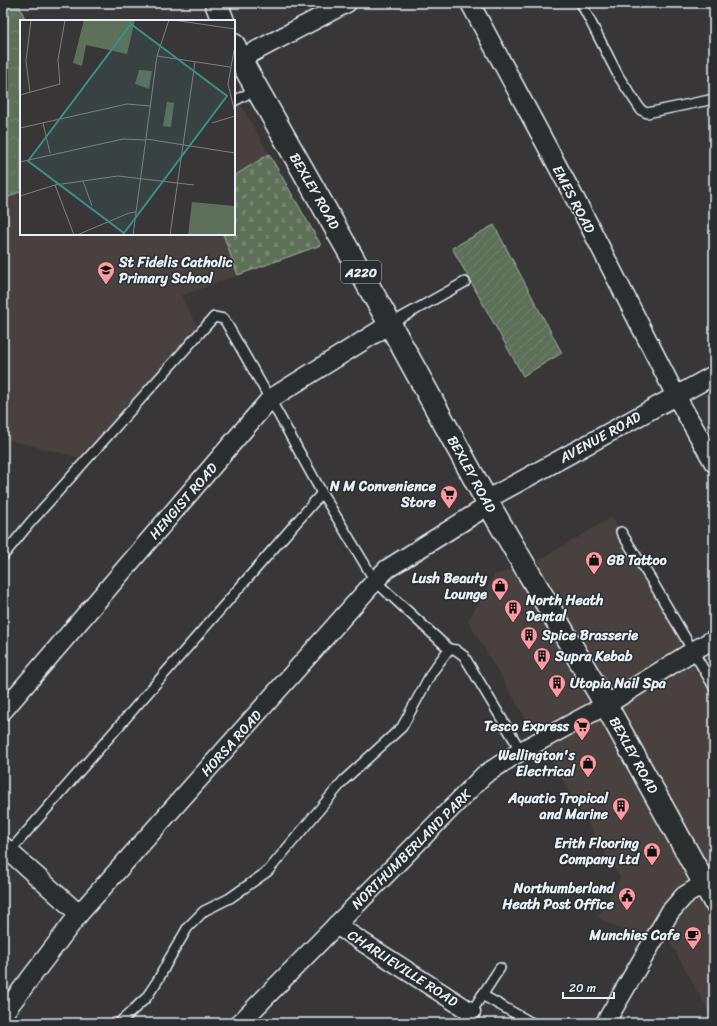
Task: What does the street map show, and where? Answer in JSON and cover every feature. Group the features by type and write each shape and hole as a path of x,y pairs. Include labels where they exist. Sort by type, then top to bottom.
{"main road":[{"path":"216,3 223,20"},
{"name":"BEXLEY ROAD","path":"237,52 488,502 606,705 709,892"}],"street":[{"path":"237,52 347,3"},
{"name":"EMES ROAD","path":"470,3 591,230 676,396 714,463"},
{"name":"HENGIST ROAD","path":"3,711 270,399 390,324"},
{"name":"AVENUE ROAD","path":"488,502 714,375"},
{"name":"HORSA ROAD","path":"3,1014 79,914 375,581 387,569 488,502"},
{"name":"NORTHUMBERLAND PARK","path":"240,1023 484,775 521,751 606,705 693,651 714,640"},
{"path":"5,852 79,914"},
{"path":"605,1023 670,912 684,896 709,892"},
{"name":"CHARLIEVILLE ROAD","path":"336,925 467,1017"}],"lane":[{"path":"581,3 619,77 641,110 647,113 714,100"},
{"path":"235,100 257,89"},
{"path":"390,324 465,282"},
{"path":"3,556 34,518 214,317 224,319 322,493 375,581 449,649 456,650 464,656 521,751"},
{"path":"5,852 322,493"},
{"path":"621,532 652,581 714,687"},
{"path":"119,1023 146,998 188,927 204,911 230,898 268,871 344,780 402,727 432,672 449,649"},
{"path":"467,1017 500,968"},
{"path":"482,995 532,1023"}],"shaded area":[{"name":"St Fidelis Catholic Primary School","path":"236,96 321,245 181,296 198,327 81,458 3,439 3,197 20,189 20,235 235,235"},
{"path":"612,517 714,697 714,1021 666,935 640,941 598,917 620,878 468,621 494,575 536,562"}],"green space":[{"path":"3,3 18,3 26,20 20,20 20,192 3,200"},
{"path":"269,154 321,245 238,275 223,235 235,235 235,175"},
{"path":"494,225 562,353 523,376 452,248"}],"place":[{"name":"St Fidelis Catholic Primary School","path":"106,285"},
{"name":"N M Convenience Store","path":"449,509"},
{"name":"GB Tattoo","path":"594,575"},
{"name":"Lush Beauty Lounge","path":"500,601"},
{"name":"North Heath Dental","path":"513,623"},
{"name":"Spice Brasserie","path":"529,650"},
{"name":"Supra Kebab","path":"542,671"},
{"name":"Utopia Nail Spa","path":"557,698"},
{"name":"Tesco Express","path":"582,741"},
{"name":"Wellington's Electrical","path":"588,778"},
{"name":"Aquatic Tropical and Marine","path":"621,821"},
{"name":"Erith Flooring Company Ltd","path":"652,866"},
{"name":"Northumberland Heath Post Office","path":"627,911"},
{"name":"Munchies Cafe","path":"693,950"}]}
